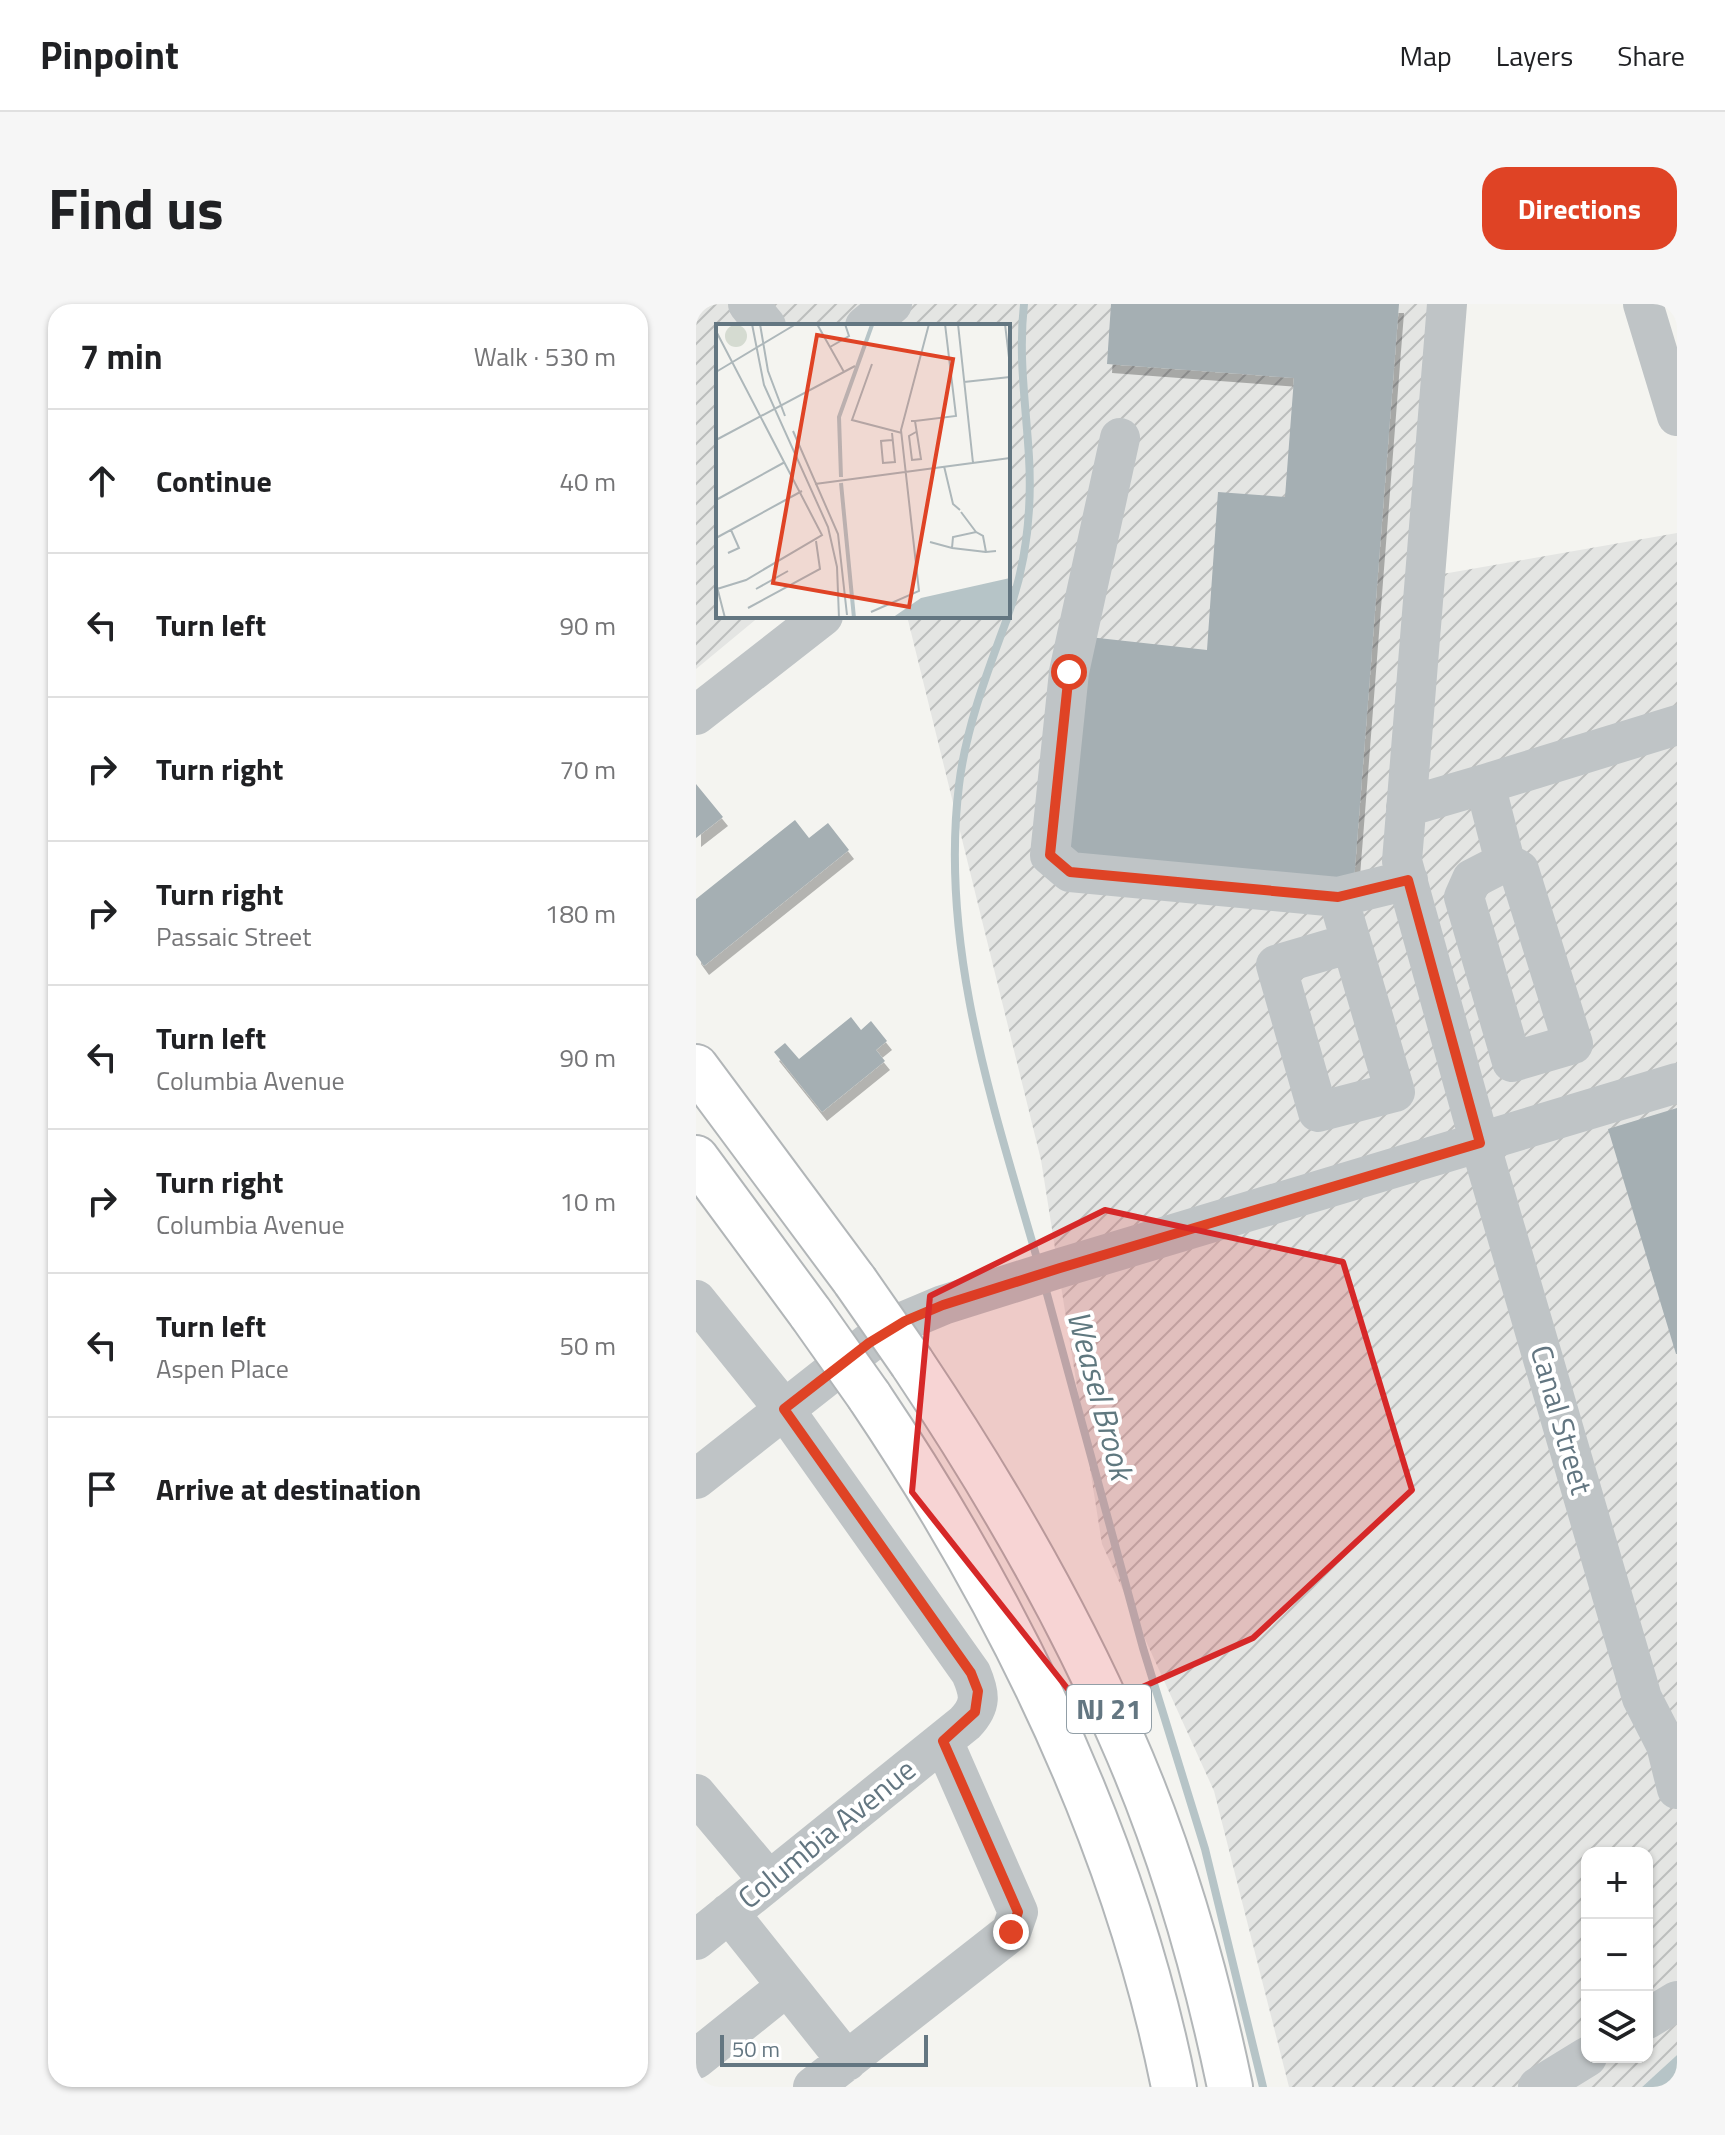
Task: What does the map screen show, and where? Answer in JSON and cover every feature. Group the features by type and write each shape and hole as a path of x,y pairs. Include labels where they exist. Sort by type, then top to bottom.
{"highway":[{"name":"NJ 21","path":"696,1067 912,1363 983,1471 1076,1639 1121,1735 1150,1807 1196,1948 1230,2087"},
{"name":"NJ 21","path":"696,1158 869,1396 974,1563 1009,1626 1072,1758 1127,1908 1164,2035 1174,2087"}],"street":[{"path":"748,304 764,324"},
{"path":"867,324 892,304"},
{"name":"Canal Street","path":"1447,304 1402,861 1480,1143 1642,1698 1666,1745 1677,1789"},
{"path":"1643,304 1677,416"},
{"path":"1120,438 1069,672 1050,855 1070,872 1338,897 1408,880"},
{"path":"696,715 820,618"},
{"path":"1406,807 1677,725"},
{"path":"1485,784 1505,862"},
{"path":"1338,897 1351,943"},
{"path":"696,1479 869,1343 905,1321 943,1305 1677,1083"},
{"name":"Columbia Avenue","path":"696,1300 784,1409 971,1673 978,1691 975,1712 943,1741 696,1940"},
{"path":"813,2087 1011,1932 1018,1912 943,1741"},
{"path":"696,1794 769,1881"},
{"path":"729,1913 847,2061"},
{"path":"696,2059 787,1986"},
{"path":"1653,2015 1677,2001"},
{"path":"1538,2087 1581,2061"}],"highlighted area":[{"path":"1105,1210 1343,1262 1412,1490 1253,1638 1086,1712 912,1492 930,1296"}],"shaded area":[{"path":"696,304 1442,304 1431,576 1677,533 1677,2055 1642,2087 1289,2087 1214,1791 1102,1544 1041,1160 907,618 1010,618 1010,324 716,324 716,618 758,618 696,669"},
{"path":"1677,2055 1677,2087 1642,2087"}],"building":[{"path":"1111,304 1399,304 1354,880 1062,857 1080,636 1207,650 1218,492 1285,497 1294,378 1107,364"},
{"path":"696,784 723,817 696,838"},
{"path":"795,820 809,838 828,823 849,850 704,966 696,955 696,899"},
{"path":"851,1017 861,1030 871,1021 887,1041 876,1050 885,1061 822,1112 774,1052 785,1043 799,1059"},
{"path":"1677,1108 1677,1354 1676,1354 1608,1129"}],"waterway":[{"name":"Weasel Brook","path":"1010,609 1023,557 1030,497 1022,362 1024,304"},
{"name":"Weasel Brook","path":"1007,618 979,699 962,763 955,846 957,907 974,1027 1038,1262"},
{"name":"Weasel Brook","path":"1044,1283 1143,1648 1205,1849 1263,2087"}],"route":[{"path":"1011,1932 1018,1912 943,1741 975,1712 978,1691 971,1673 784,1409 869,1343 905,1321 943,1305 1480,1143 1408,880 1338,897 1070,872 1050,855 1069,672"}]}
